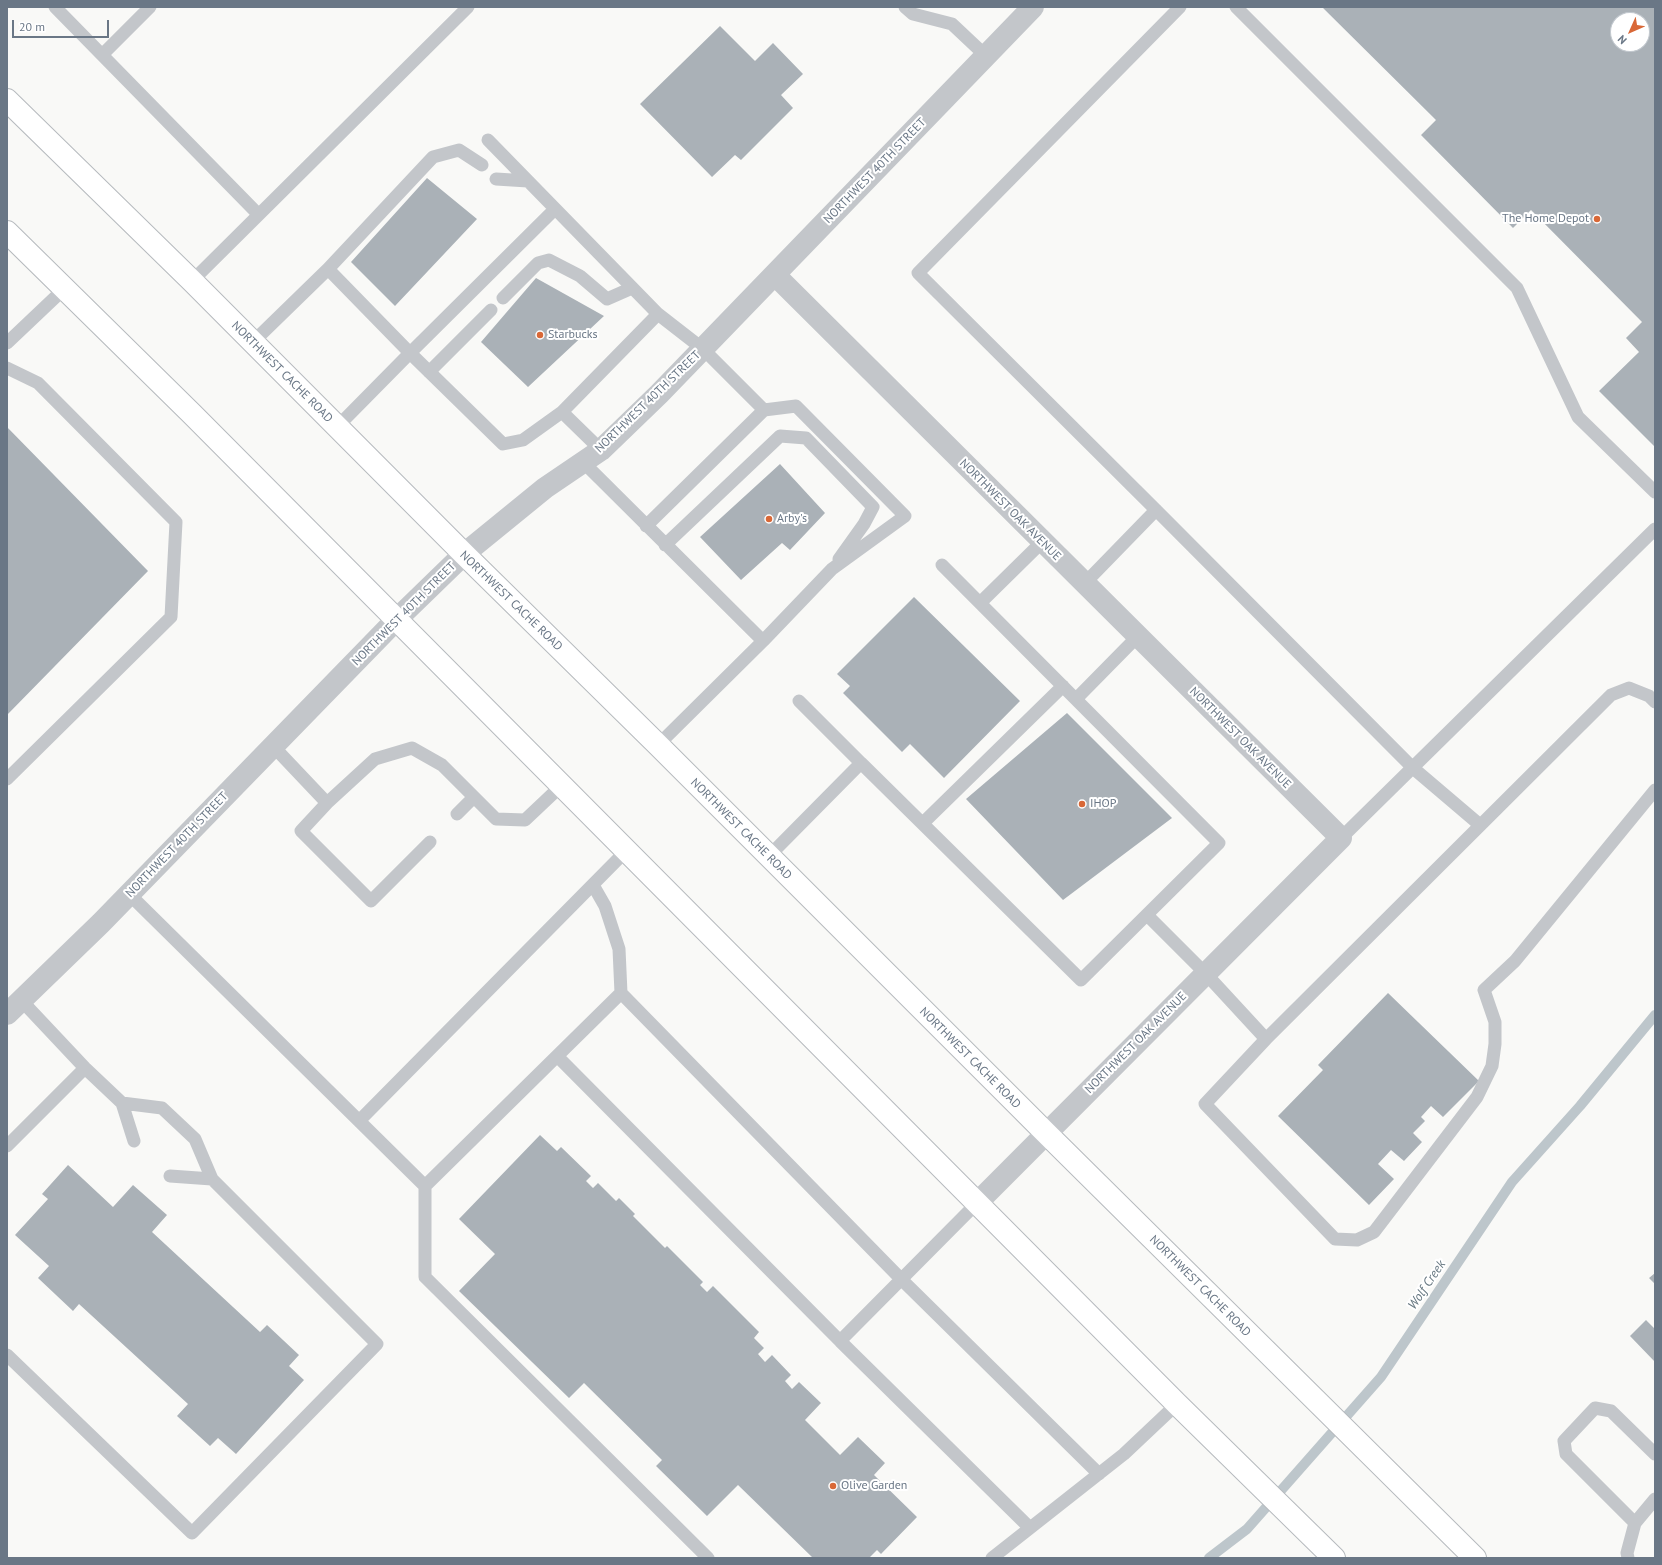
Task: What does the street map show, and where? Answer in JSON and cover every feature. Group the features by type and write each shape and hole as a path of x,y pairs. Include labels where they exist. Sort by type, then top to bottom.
{"main road":[{"name":"NORTHWEST CACHE ROAD","path":"7,100 192,281 252,343 658,745 1284,1370 1475,1558"},
{"path":"7,232 978,1202 1213,1439 1334,1558"}],"street":[{"name":"NORTHWEST 40TH STREET","path":"14,1007 129,894 396,620 464,554 545,488 584,463 601,450 703,349 1033,7"},
{"name":"NORTHWEST OAK AVENUE","path":"775,275 1341,838 978,1202"}],"lane":[{"path":"54,7 258,214"},
{"path":"102,55 150,7"},
{"path":"192,281 468,7"},
{"path":"905,7 913,14 952,24 986,56"},
{"path":"927,18 937,7"},
{"path":"1180,7 918,273 1413,768 1480,825"},
{"path":"1236,7 1517,288 1578,417 1655,492"},
{"path":"488,140 658,314 703,349 764,410"},
{"path":"252,343 328,269 433,158 459,150 482,164"},
{"path":"496,179 528,181"},
{"path":"337,427 555,209"},
{"path":"503,298 538,263 549,260 580,276 607,299 632,288"},
{"path":"328,269 410,353 503,444 522,440 562,412 658,314"},
{"path":"7,343 64,288"},
{"path":"429,372 491,310"},
{"path":"7,368 38,383 176,522 171,617 7,779"},
{"path":"646,526 764,410 796,406 905,516 832,569"},
{"path":"562,412 601,450"},
{"path":"658,745 763,641 832,569 864,524 873,507 806,438 780,436 665,545"},
{"path":"584,463 763,641"},
{"path":"1085,583 1156,510"},
{"path":"1341,838 1655,529"},
{"path":"980,603 1042,542"},
{"path":"799,701 1081,980 1220,843 942,565"},
{"path":"1076,699 1138,636"},
{"path":"923,824 1063,686"},
{"path":"1655,702 1649,696 1629,688 1611,695 1266,1039 1205,1104 1335,1238 1357,1240 1374,1232 1477,1097 1492,1066 1496,1022 1484,990 1515,961 1655,790"},
{"path":"273,746 327,803"},
{"path":"430,842 371,901 301,831 327,803 375,759 412,748 442,765 496,819 525,820 562,786"},
{"path":"769,856 861,763"},
{"path":"457,814 474,797"},
{"path":"359,1121 626,851"},
{"path":"593,885 605,906 619,948 622,993 902,1279 1099,1474"},
{"path":"129,894 425,1186"},
{"path":"1147,915 1206,974 1266,1039"},
{"path":"622,993 425,1186 424,1277 708,1558"},
{"path":"14,1007 85,1068 122,1103 134,1141"},
{"path":"558,1056 840,1341 1030,1528"},
{"path":"7,1146 85,1068"},
{"path":"7,1355 192,1533 377,1344 212,1179 195,1138 162,1108 122,1103"},
{"path":"170,1176 212,1179"},
{"path":"840,1341 978,1202"},
{"path":"992,1558 1124,1454 1178,1404"},
{"path":"1634,1523 1566,1454 1564,1440 1595,1408 1611,1411 1655,1454"},
{"path":"1628,1558 1627,1553 1634,1523 1655,1499"}],"building":[{"name":"The Home Depot","path":"1322,7 1655,7 1655,447 1599,391 1639,352 1626,338 1642,322 1531,210 1513,228 1421,135 1436,120"},
{"path":"720,26 755,61 773,43 803,74 781,95 793,108 741,160 735,155 712,177 640,104"},
{"path":"427,178 477,219 395,306 351,262"},
{"path":"536,278 604,316 528,387 481,342"},
{"path":"7,427 148,571 7,715"},
{"path":"780,464 825,513 790,550 782,543 741,580 700,537"},
{"path":"914,597 1020,701 944,778 910,744 902,752 843,693 850,686 837,674"},
{"path":"1067,713 1172,818 1063,900 966,799"},
{"path":"1388,993 1479,1081 1443,1117 1431,1106 1421,1117 1425,1121 1413,1133 1422,1142 1404,1161 1391,1150 1378,1164 1394,1179 1369,1205 1278,1116 1323,1070 1318,1065"},
{"path":"540,1135 557,1151 561,1147 591,1176 586,1181 593,1188 598,1183 616,1201 619,1198 635,1214 633,1216 665,1248 667,1246 703,1282 700,1285 707,1292 713,1286 759,1332 754,1338 764,1348 758,1354 765,1362 772,1355 791,1375 785,1381 792,1389 799,1382 821,1403 805,1420 840,1455 858,1437 885,1463 874,1475 917,1517 881,1554 877,1550 869,1558 813,1558 738,1485 707,1516 656,1466 662,1460 584,1383 569,1398 459,1291 495,1254 459,1219"},
{"path":"68,1165 113,1207 133,1185 167,1215 152,1232 260,1332 267,1325 299,1355 289,1366 304,1380 236,1454 218,1438 210,1446 177,1416 188,1404 79,1304 73,1311 38,1278 49,1266 15,1235 48,1199 42,1194"},
{"path":"1655,1273 1655,1284 1649,1278"},
{"path":"1646,1320 1655,1329 1655,1362 1630,1336"}],"waterway":[{"name":"Wolf Creek","path":"1209,1558 1247,1529 1381,1377 1512,1182 1580,1106 1655,1015"}],"place":[{"name":"The Home Depot","path":"1597,219"},
{"name":"Starbucks","path":"540,335"},
{"name":"Arby's","path":"769,519"},
{"name":"IHOP","path":"1082,804"},
{"name":"Olive Garden","path":"833,1486"}]}
